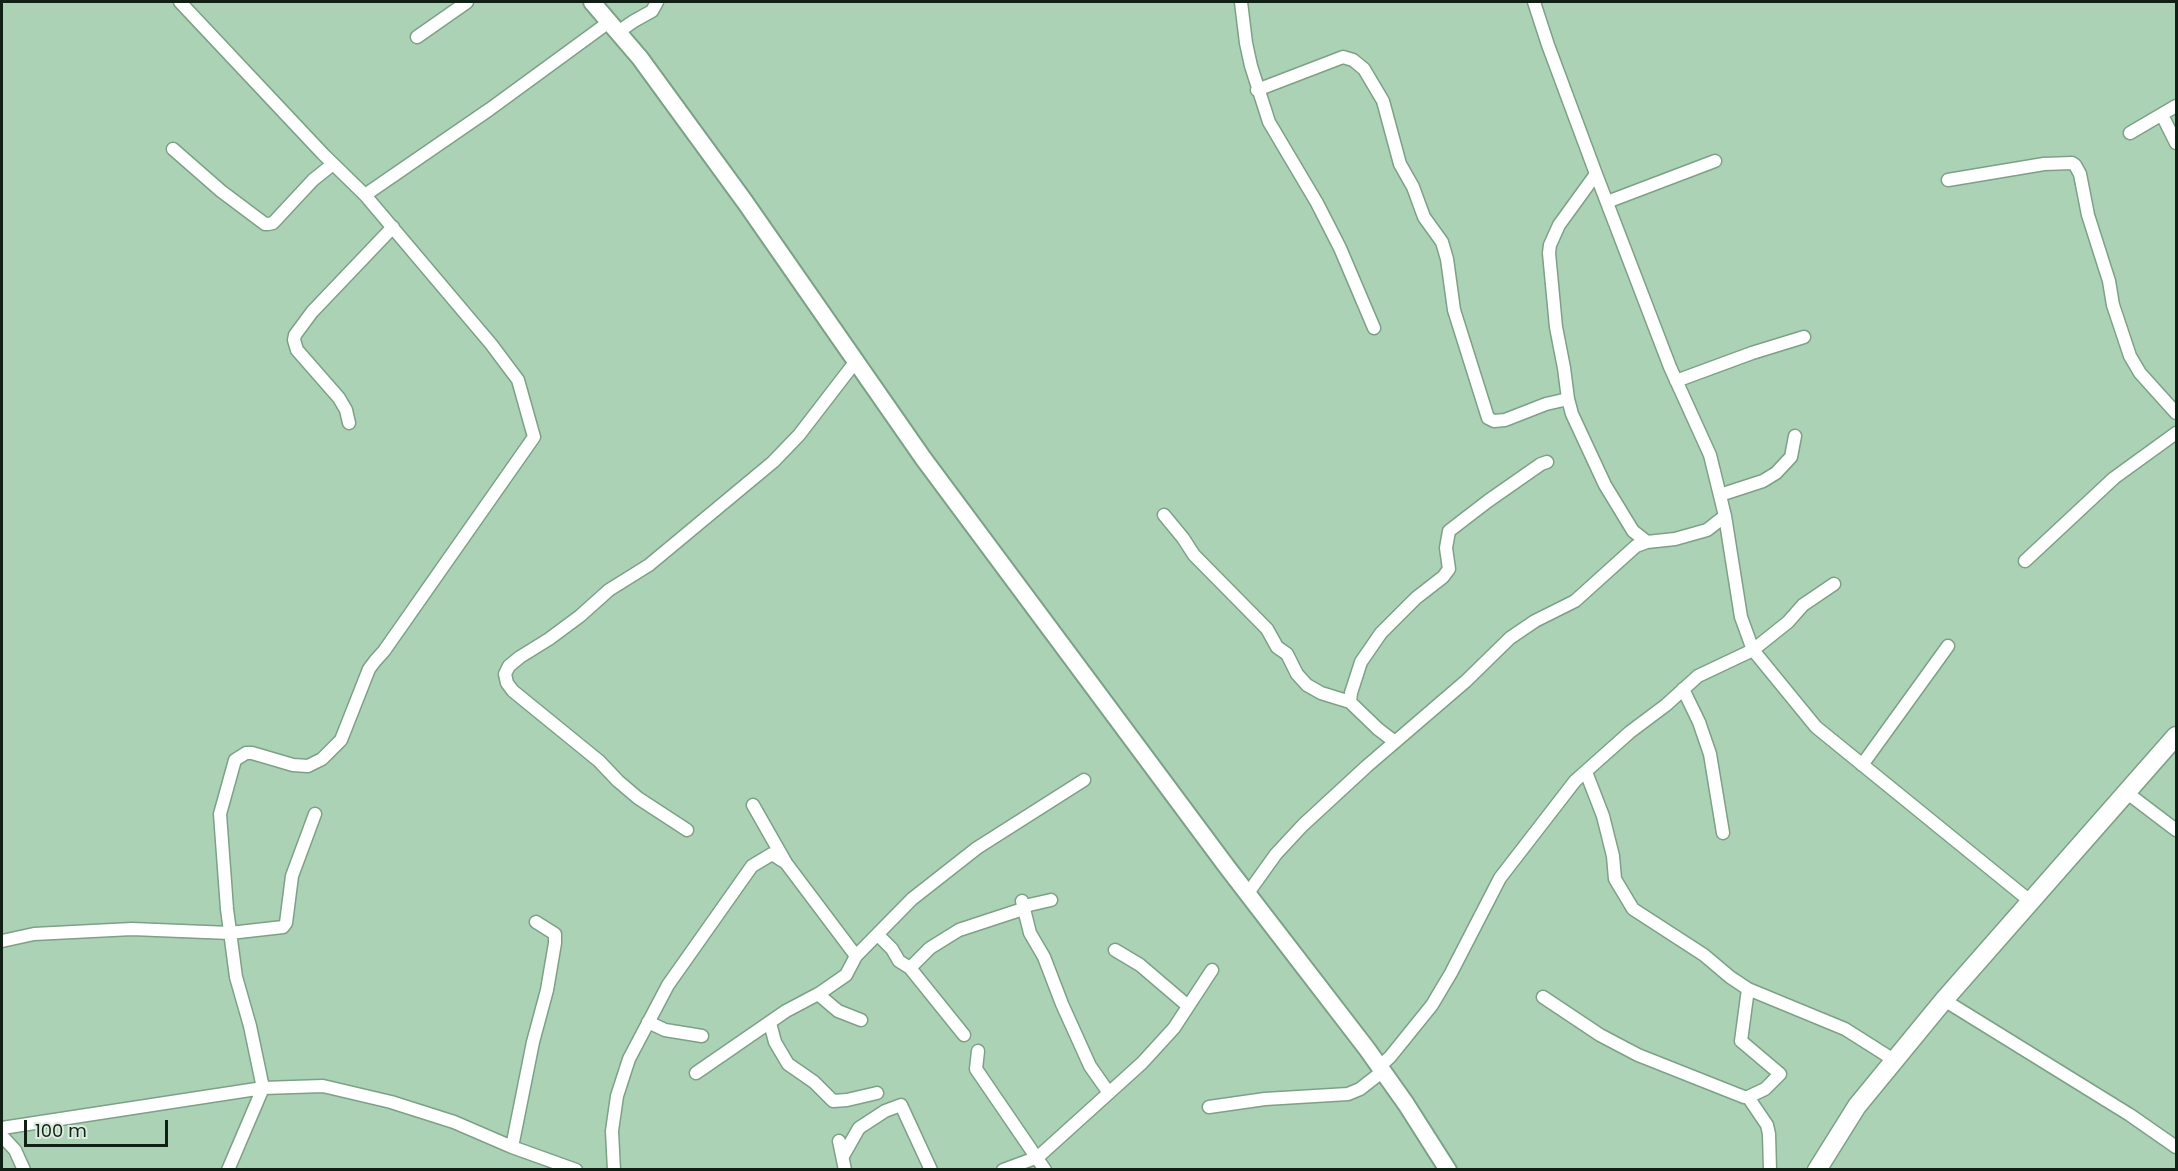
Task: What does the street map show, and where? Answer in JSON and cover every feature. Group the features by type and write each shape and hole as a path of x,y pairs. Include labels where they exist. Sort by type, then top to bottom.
{"main road":[{"path":"1817,1170 1857,1106 1894,1060 1949,1003 2131,796 2176,736"},
{"path":"1831,1170 1866,1112 2030,901 2131,796 2176,755"}],"street":[{"path":"180,2 365,195 509,367 518,380 534,437 375,661 365,679 341,740 322,759 308,766 294,765 252,753 246,753 236,760 220,814 236,977 250,1026 263,1088 228,1170"},
{"path":"417,38 467,2"},
{"path":"592,2 640,58 745,202 923,458 1381,1069 1448,1170"},
{"path":"365,195 614,27 634,21 652,11 657,2"},
{"path":"1241,2 1246,43 1257,90 1269,122 1341,248 1374,328"},
{"path":"1534,2 1596,174 1676,381 1710,455 1725,516 1741,617 1753,650 1816,727 2030,901"},
{"path":"1257,90 1343,57 1353,60 1364,69 1383,101 1400,164 1413,187 1424,217 1442,242 1447,259 1454,310 1488,418 1494,421 1505,420 1546,404 1568,399"},
{"path":"2130,133 2176,106"},
{"path":"2162,115 2176,143"},
{"path":"173,149 221,191 265,224 273,223 313,180 333,164"},
{"path":"1607,202 1715,161"},
{"path":"1948,180 2044,164 2075,165 2080,174 2088,215 2130,356 2140,373 2176,413"},
{"path":"1596,174 1559,225 1550,245 1556,327 1566,376 1568,399 1594,466 1633,531 1647,542"},
{"path":"350,423 339,398 295,346 295,335 312,312 393,227"},
{"path":"1676,381 1752,353 1804,338"},
{"path":"687,830 638,798 599,761 513,691 505,674 509,666 520,657 556,633 609,590 649,565 772,462 799,435 856,361"},
{"path":"2025,561 2114,478 2176,433"},
{"path":"1720,495 1763,481 1776,473 1791,457 1795,436"},
{"path":"1350,702 1361,662 1381,633 1449,569 1446,548 1449,531 1488,501 1547,462"},
{"path":"1164,515 1194,555 1267,629 1307,685 1321,693 1350,702 1395,742"},
{"path":"1248,893 1276,854 1303,825 1466,681 1510,638 1535,621 1575,601 1634,548 1647,542 1707,530 1725,516"},
{"path":"1707,530 1729,540"},
{"path":"1633,531 1634,548"},
{"path":"1209,1107 1265,1099 1348,1094 1360,1089 1381,1069 1432,1005 1452,973 1500,878 1575,781 1683,689 1709,670 1753,650 1788,622 1803,605 1834,584"},
{"path":"1862,765 1948,646"},
{"path":"1683,689 1700,722 1710,754 1723,833"},
{"path":"1586,772 1604,816 1613,856 1615,879 1633,909 1704,955 1748,989 1845,1029 1894,1060"},
{"path":"696,1072 786,1011 818,994 846,975 856,956 912,899 977,848 1084,780"},
{"path":"2131,796 2176,830"},
{"path":"753,805 786,863 856,956"},
{"path":"2,940 34,934 132,929 230,933 280,928 285,925 292,876 315,814"},
{"path":"614,1170 612,1131 617,1096 629,1059 668,985 752,866 772,854 786,863"},
{"path":"910,968 930,948 959,930 1023,905 1051,900"},
{"path":"1023,905 1030,933 1044,957 1086,1058 1109,1094"},
{"path":"512,1147 533,1042 547,990 555,943 555,934 536,922"},
{"path":"878,935 892,949 899,961 910,968 964,1035"},
{"path":"1115,950 1140,965 1188,1006"},
{"path":"1003,1170 1038,1157 1142,1063 1174,1028 1212,970"},
{"path":"1543,997 1600,1035 1638,1055 1748,1097 1765,1089 1780,1074 1741,1041 1748,989"},
{"path":"818,994 838,1011 861,1020"},
{"path":"1949,1003 2130,1114 2176,1147"},
{"path":"648,1022 665,1030 702,1036"},
{"path":"770,1023 775,1042 789,1064 814,1082 833,1101 877,1093"},
{"path":"978,1051 976,1069 1045,1170"},
{"path":"2,1128 263,1088 324,1086 391,1102 454,1122 512,1147 576,1170"},
{"path":"1748,1097 1767,1125 1770,1170"},
{"path":"843,1156 859,1128 885,1111 901,1105 931,1170"},
{"path":"2,1136 15,1150 24,1170"},
{"path":"839,1141 845,1170"}]}
